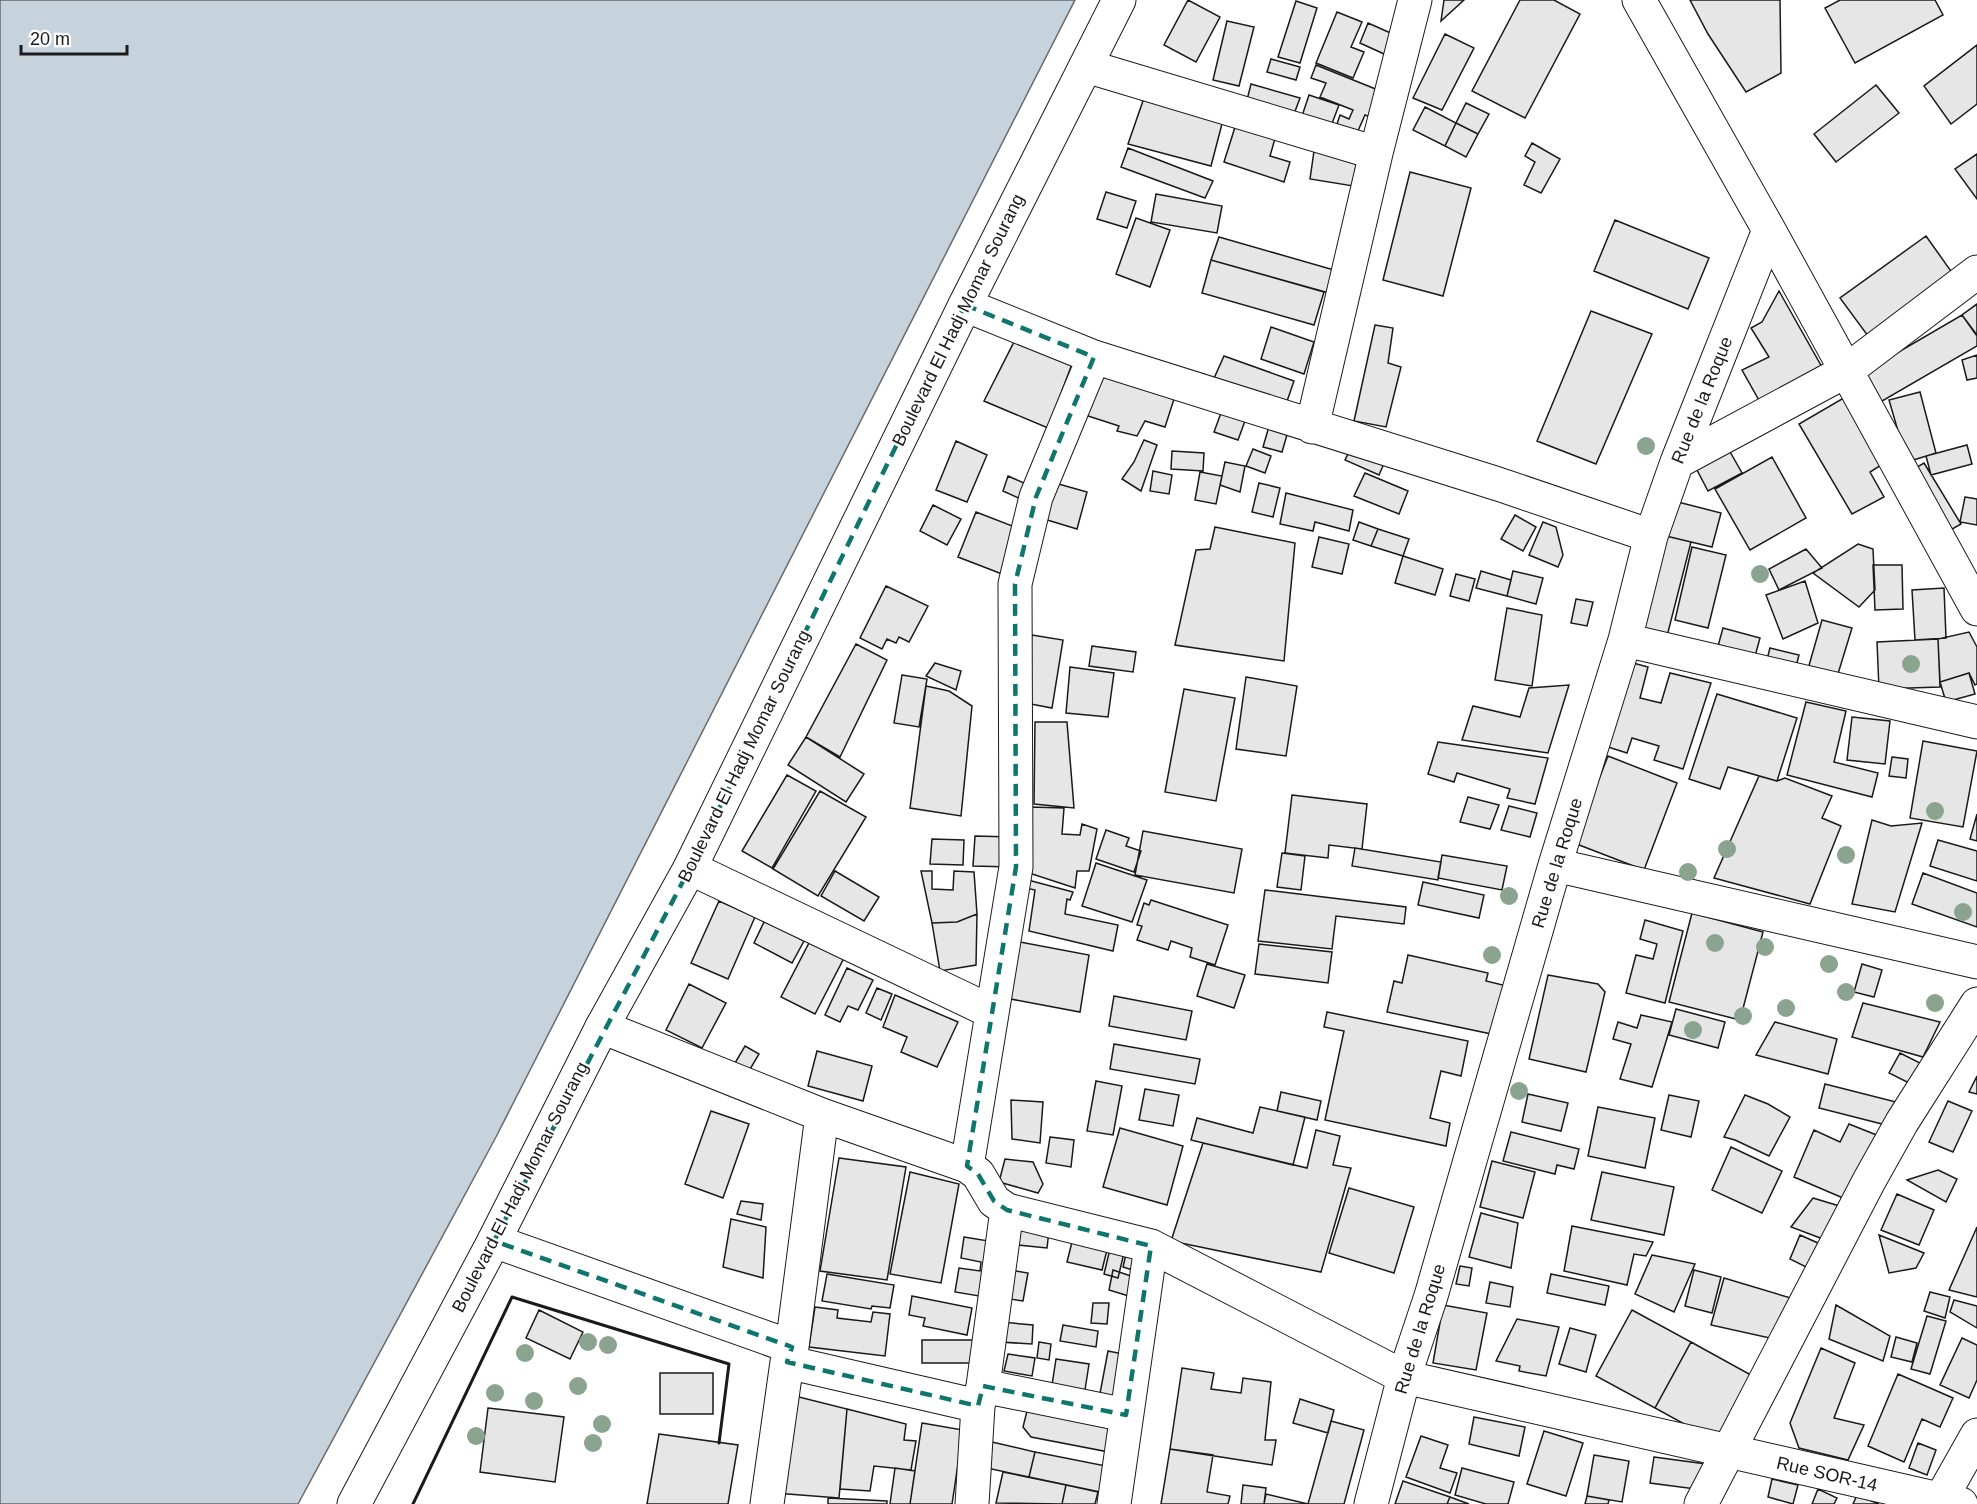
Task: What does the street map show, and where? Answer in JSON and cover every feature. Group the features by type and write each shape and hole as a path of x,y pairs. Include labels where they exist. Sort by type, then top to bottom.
{"main road":[{"name":"Boulevard El Hadj Momar Sourang","path":"354,1504 494,1240 602,1027 690,868 965,304 1119,0"},
{"path":"1312,427 1376,153 1415,0"},
{"path":"1639,0 1769,230 1977,609"},
{"path":"1086,66 1376,153"},
{"name":"Rue de la Roque","path":"1371,1504 1404,1377 1431,1296 1555,865 1625,640 1651,536 1677,462 1769,230"},
{"path":"1677,462 1846,371 1977,272"},
{"path":"965,304 1094,357 1498,484 1651,536"},
{"path":"966,1166 1016,867 1015,584 1036,497 1094,357"},
{"path":"1625,640 1977,723"},
{"path":"1555,865 1977,963"},
{"path":"690,868 992,1012"},
{"path":"1701,1504 1869,1181 1902,1122 1977,1004"},
{"path":"602,1027 822,1115 966,1166 978,1174 994,1201 1007,1210 980,1396 972,1504"},
{"path":"767,1504 822,1115"},
{"name":"Rue SOR-14","path":"1007,1210 1150,1246 1404,1377 1947,1503"},
{"path":"494,1240 789,1354 980,1396 1126,1415"},
{"path":"1114,1504 1150,1246"},
{"path":"1947,1503 1977,1436"}],"highlighted area":[{"path":"965,305 1094,357 1036,497 1015,584 1016,867 967,1166 978,1174 994,1201 1007,1210 1151,1246 1126,1415 983,1386 978,1406 787,1362 792,1347 494,1241 690,868"}],"shaded area":[{"path":"0,0 1075,0 496,1137 298,1504 0,1504"}],"building":[{"path":"1188,0 1220,17 1196,62 1164,45"},
{"path":"1444,0 1464,0 1441,21"},
{"path":"1520,0 1554,0 1580,14 1525,118 1472,91"},
{"path":"1690,0 1780,0 1781,73 1746,92 1708,34"},
{"path":"1840,0 1935,0 1943,15 1855,63 1825,8"},
{"path":"1296,1 1317,8 1300,63 1278,57"},
{"path":"1337,12 1362,22 1351,47 1364,52 1353,78 1316,63"},
{"path":"1227,21 1254,27 1239,86 1213,80"},
{"path":"1368,23 1404,39 1395,59 1360,43"},
{"path":"1445,34 1474,48 1442,110 1413,98"},
{"path":"1977,45 1977,104 1951,124 1924,86"},
{"path":"1271,59 1300,67 1296,80 1267,72"},
{"path":"1316,65 1383,92 1373,118 1365,115 1357,133 1337,124 1340,115 1349,119 1353,110 1320,97 1326,83 1311,78"},
{"path":"1251,84 1300,98 1294,114 1247,100"},
{"path":"1876,85 1899,113 1836,162 1814,134"},
{"path":"1309,95 1339,105 1331,126 1302,116"},
{"path":"1144,98 1223,120 1211,166 1128,144"},
{"path":"1466,103 1489,114 1478,134 1456,123"},
{"path":"1425,107 1456,123 1445,146 1413,130"},
{"path":"1456,123 1478,134 1466,157 1445,146"},
{"path":"1236,124 1276,135 1270,156 1290,162 1284,182 1224,162"},
{"path":"1532,143 1560,159 1541,193 1524,185 1535,162 1525,156"},
{"path":"1128,148 1213,181 1205,198 1121,167"},
{"path":"1314,151 1357,158 1353,186 1310,179"},
{"path":"1977,154 1977,199 1955,169"},
{"path":"1410,172 1471,188 1443,296 1383,280"},
{"path":"1106,192 1136,201 1127,228 1097,219"},
{"path":"1156,194 1222,206 1217,233 1151,222"},
{"path":"1136,218 1170,230 1150,287 1116,274"},
{"path":"1615,220 1709,258 1688,309 1594,271"},
{"path":"1926,236 1953,274 1868,336 1840,298"},
{"path":"1219,237 1334,270 1329,293 1211,260"},
{"path":"1211,260 1324,292 1314,325 1202,293"},
{"path":"1779,291 1823,369 1760,402 1742,370 1769,357 1751,328 1762,322"},
{"path":"1977,304 1977,335 1962,315"},
{"path":"1591,311 1652,334 1596,464 1537,441"},
{"path":"1962,315 1977,336 1977,346 1877,404 1859,375"},
{"path":"1375,325 1393,328 1388,363 1401,367 1386,427 1354,421"},
{"path":"1271,327 1314,342 1304,374 1261,359"},
{"path":"1018,334 1075,356 1048,428 984,401"},
{"path":"1977,355 1977,378 1967,380 1962,360"},
{"path":"1224,356 1294,381 1285,407 1211,385"},
{"path":"1097,370 1175,396 1165,427 1145,421 1137,436 1117,431 1119,426 1082,414"},
{"path":"1920,392 1936,453 1907,462 1889,400"},
{"path":"1847,396 1886,462 1870,472 1884,497 1852,514 1799,424"},
{"path":"1221,413 1245,421 1238,440 1214,432"},
{"path":"1270,423 1289,428 1282,452 1263,447"},
{"path":"1144,440 1157,445 1141,491 1122,479 1134,462"},
{"path":"956,441 987,455 967,502 936,490"},
{"path":"1353,444 1386,459 1379,475 1345,460"},
{"path":"1967,445 1972,464 1931,475 1926,456"},
{"path":"1253,449 1271,456 1265,473 1246,466"},
{"path":"1729,450 1742,473 1708,491 1696,468"},
{"path":"1172,451 1204,453 1203,471 1171,469"},
{"path":"1772,457 1806,518 1750,550 1715,489"},
{"path":"1225,462 1245,466 1240,492 1220,485"},
{"path":"1924,463 1961,524 1942,535 1905,474"},
{"path":"1153,471 1172,475 1169,494 1150,491"},
{"path":"1200,472 1222,476 1216,504 1195,500"},
{"path":"1365,473 1408,491 1399,514 1354,496"},
{"path":"1008,476 1024,483 1023,500 1003,491"},
{"path":"1055,483 1087,492 1077,529 1044,519"},
{"path":"1259,483 1280,488 1273,517 1252,512"},
{"path":"1286,493 1353,510 1349,531 1315,522 1313,531 1280,524"},
{"path":"1965,497 1977,499 1977,525 1960,522"},
{"path":"1674,501 1721,513 1712,547 1666,536"},
{"path":"933,505 961,519 947,545 920,531"},
{"path":"976,512 1020,529 1002,574 958,557"},
{"path":"1515,515 1536,527 1523,551 1501,539"},
{"path":"1359,522 1378,529 1371,546 1353,540"},
{"path":"1543,522 1556,527 1563,555 1558,567 1529,555"},
{"path":"1215,527 1295,543 1284,661 1175,645 1196,550 1210,549"},
{"path":"1378,529 1409,539 1403,556 1371,546"},
{"path":"1666,536 1691,542 1665,644 1641,638"},
{"path":"1319,537 1349,544 1342,574 1312,567"},
{"path":"1858,544 1873,549 1875,590 1859,607 1813,573"},
{"path":"1692,547 1726,555 1708,628 1675,620"},
{"path":"1806,549 1822,568 1779,590 1769,569"},
{"path":"1403,556 1443,569 1435,595 1395,583"},
{"path":"1873,565 1902,565 1903,609 1875,610"},
{"path":"1481,571 1511,580 1507,596 1476,588"},
{"path":"1513,571 1543,578 1536,604 1507,596"},
{"path":"1456,574 1475,579 1469,601 1450,596"},
{"path":"1805,581 1818,623 1783,639 1766,595"},
{"path":"886,586 928,606 909,642 899,637 896,643 887,639 882,649 860,638"},
{"path":"1944,588 1946,638 1915,640 1912,590"},
{"path":"1576,599 1593,602 1587,626 1571,623"},
{"path":"1507,608 1542,615 1532,686 1495,680"},
{"path":"1822,620 1852,628 1837,677 1808,669"},
{"path":"1723,628 1760,638 1749,678 1712,668"},
{"path":"1969,632 1977,647 1977,684 1975,685 1969,673 1940,682 1938,639"},
{"path":"1032,635 1063,640 1052,708 1020,702"},
{"path":"1938,639 1940,687 1879,689 1877,642"},
{"path":"856,644 887,660 840,757 806,737"},
{"path":"1092,646 1136,652 1133,672 1089,666"},
{"path":"1770,648 1799,655 1794,674 1765,667"},
{"path":"935,663 961,671 956,690 926,676"},
{"path":"1633,663 1648,667 1640,698 1661,703 1670,673 1711,683 1683,769 1654,760 1659,746 1632,738 1627,753 1608,747"},
{"path":"1070,667 1114,673 1108,717 1066,713"},
{"path":"1969,673 1975,694 1946,702 1940,682"},
{"path":"902,675 927,679 919,727 894,723"},
{"path":"1246,677 1297,686 1286,756 1236,749"},
{"path":"1569,685 1548,753 1462,740 1473,706 1520,717 1529,688"},
{"path":"926,686 949,691 972,706 961,816 910,808"},
{"path":"1184,689 1235,698 1216,801 1165,792"},
{"path":"1717,694 1797,718 1777,781 1728,767 1720,789 1689,779"},
{"path":"1806,702 1846,711 1834,762 1878,773 1872,797 1787,775"},
{"path":"1852,717 1890,721 1885,764 1847,760"},
{"path":"1035,722 1067,722 1074,808 1034,804"},
{"path":"806,737 864,774 846,802 788,765"},
{"path":"1923,741 1977,751 1963,827 1910,818"},
{"path":"1438,742 1548,758 1535,804 1507,798 1510,789 1457,773 1454,782 1428,774"},
{"path":"1608,756 1677,783 1644,870 1574,843"},
{"path":"1892,757 1908,759 1906,778 1889,776"},
{"path":"787,775 816,791 772,868 742,851"},
{"path":"1759,776 1777,781 1785,778 1832,796 1822,818 1841,826 1810,904 1714,878"},
{"path":"820,791 866,817 818,896 773,869"},
{"path":"1292,795 1367,804 1362,849 1329,845 1328,858 1285,853"},
{"path":"1468,797 1499,805 1490,829 1460,822"},
{"path":"1509,806 1537,813 1530,837 1501,830"},
{"path":"1030,807 1064,808 1062,834 1080,835 1082,824 1097,829 1089,871 1077,871 1075,888 1026,872"},
{"path":"1977,814 1977,841 1970,839"},
{"path":"1872,820 1891,826 1922,823 1895,912 1852,904"},
{"path":"1106,830 1129,838 1126,846 1141,851 1134,872 1096,859"},
{"path":"1143,831 1242,849 1234,893 1135,875"},
{"path":"975,836 1012,837 1011,867 973,866"},
{"path":"932,839 964,840 963,865 930,864"},
{"path":"1938,840 1977,851 1977,881 1930,866"},
{"path":"1355,848 1441,862 1438,880 1352,866"},
{"path":"1282,853 1305,856 1301,890 1277,887"},
{"path":"1442,855 1507,866 1502,890 1438,878"},
{"path":"1096,863 1147,880 1132,922 1082,906"},
{"path":"835,871 879,897 864,921 821,896"},
{"path":"921,871 932,871 932,889 953,890 954,871 974,872 977,914 957,922 932,923"},
{"path":"1923,873 1977,893 1977,927 1912,904"},
{"path":"1028,880 1073,892 1070,900 1067,899 1065,914 1118,925 1113,951 1029,931 1035,890 1026,888"},
{"path":"1423,882 1484,895 1479,918 1418,905"},
{"path":"1265,890 1406,907 1404,924 1336,916 1332,949 1258,941"},
{"path":"1151,900 1228,925 1215,965 1190,957 1192,948 1171,941 1168,950 1137,940 1142,926 1137,925 1144,903 1149,905"},
{"path":"719,901 755,917 728,979 691,963"},
{"path":"1692,913 1763,932 1740,1020 1669,1002"},
{"path":"977,914 976,965 940,971 932,923 957,922"},
{"path":"765,920 804,941 792,963 754,943"},
{"path":"1645,920 1683,931 1665,1003 1626,993 1636,955 1653,959 1657,944 1640,939"},
{"path":"1010,940 1089,955 1080,1012 1000,997"},
{"path":"810,941 844,958 815,1014 781,997"},
{"path":"1259,944 1332,952 1328,983 1255,974"},
{"path":"1408,955 1488,973 1486,981 1511,987 1501,1036 1387,1012 1394,981 1402,983"},
{"path":"1207,964 1245,975 1234,1008 1197,996"},
{"path":"1862,964 1882,970 1874,997 1854,992"},
{"path":"847,968 873,980 858,1010 848,1006 840,1022 825,1015"},
{"path":"1548,975 1598,984 1605,992 1586,1072 1529,1059"},
{"path":"689,984 726,1003 702,1048 666,1030"},
{"path":"877,988 892,994 881,1020 866,1013"},
{"path":"895,995 958,1022 937,1067 901,1052 907,1037 883,1027"},
{"path":"1114,996 1192,1011 1186,1040 1109,1026"},
{"path":"1863,1003 1940,1022 1923,1057 1852,1037"},
{"path":"1676,1009 1725,1022 1718,1048 1669,1035"},
{"path":"1327,1012 1468,1041 1461,1076 1441,1071 1430,1118 1450,1123 1446,1146 1325,1120 1344,1031 1324,1027"},
{"path":"1641,1015 1672,1022 1652,1087 1620,1079 1631,1044 1613,1039 1618,1022 1637,1028"},
{"path":"1775,1022 1837,1039 1828,1074 1756,1055"},
{"path":"1114,1044 1200,1059 1195,1084 1110,1069"},
{"path":"745,1046 759,1054 749,1071 735,1063"},
{"path":"817,1051 872,1066 863,1101 808,1086"},
{"path":"1900,1053 1920,1063 1909,1083 1889,1073"},
{"path":"1977,1076 1977,1094 1969,1092"},
{"path":"1096,1081 1122,1086 1113,1135 1087,1131"},
{"path":"1825,1084 1896,1102 1890,1126 1819,1108"},
{"path":"1145,1089 1179,1095 1173,1126 1139,1120"},
{"path":"1281,1092 1321,1101 1317,1120 1277,1111"},
{"path":"1528,1094 1568,1103 1561,1131 1522,1122"},
{"path":"1669,1095 1699,1101 1691,1137 1661,1130"},
{"path":"1745,1095 1768,1104 1790,1117 1769,1156 1724,1137"},
{"path":"1011,1100 1043,1102 1040,1143 1012,1139"},
{"path":"1948,1101 1972,1111 1953,1152 1929,1142"},
{"path":"1260,1107 1305,1117 1293,1165 1191,1140 1197,1118 1253,1133"},
{"path":"1598,1107 1655,1118 1645,1168 1588,1156"},
{"path":"711,1111 749,1124 723,1198 685,1184"},
{"path":"1849,1124 1879,1136 1850,1201 1794,1177 1814,1130 1840,1142"},
{"path":"1120,1128 1183,1146 1167,1205 1103,1187"},
{"path":"1316,1130 1340,1136 1333,1165 1351,1168 1321,1272 1171,1241 1203,1143 1307,1168"},
{"path":"1511,1132 1579,1149 1574,1169 1557,1165 1555,1174 1503,1161"},
{"path":"1050,1137 1074,1140 1071,1167 1046,1163"},
{"path":"1731,1147 1782,1171 1762,1213 1712,1190"},
{"path":"839,1158 906,1167 887,1280 820,1271"},
{"path":"1005,1159 1033,1162 1043,1184 1038,1193 999,1182"},
{"path":"1492,1161 1535,1172 1523,1218 1480,1207"},
{"path":"1938,1170 1957,1179 1946,1202 1907,1180"},
{"path":"910,1172 959,1184 941,1283 890,1274"},
{"path":"1602,1172 1674,1187 1664,1235 1591,1220"},
{"path":"1349,1188 1414,1207 1394,1273 1329,1253"},
{"path":"1897,1194 1934,1210 1919,1245 1881,1230"},
{"path":"1813,1198 1846,1208 1823,1239 1791,1227"},
{"path":"741,1201 763,1204 761,1220 737,1214"},
{"path":"1481,1213 1518,1223 1511,1268 1469,1257"},
{"path":"731,1219 766,1227 763,1278 723,1267"},
{"path":"1022,1219 1050,1222 1047,1248 1018,1245"},
{"path":"1572,1226 1653,1242 1646,1256 1634,1254 1627,1285 1564,1271"},
{"path":"1977,1227 1977,1297 1949,1290"},
{"path":"1800,1235 1818,1243 1808,1268 1790,1259"},
{"path":"1879,1235 1924,1253 1916,1268 1889,1273"},
{"path":"964,1237 995,1242 985,1297 955,1292 959,1268 980,1271 981,1262 961,1258"},
{"path":"1073,1238 1108,1246 1102,1270 1067,1262"},
{"path":"1110,1249 1124,1253 1118,1278 1104,1274"},
{"path":"1126,1254 1149,1259 1145,1274 1123,1267"},
{"path":"1652,1255 1695,1264 1674,1312 1635,1294"},
{"path":"1460,1266 1472,1268 1469,1286 1456,1284"},
{"path":"1009,1270 1028,1273 1023,1301 1004,1298"},
{"path":"1113,1270 1137,1278 1132,1297 1109,1290"},
{"path":"1694,1270 1721,1277 1712,1313 1685,1306"},
{"path":"827,1274 894,1285 890,1308 872,1306 871,1309 822,1301"},
{"path":"1551,1274 1609,1286 1605,1305 1547,1293"},
{"path":"1724,1278 1794,1299 1783,1341 1711,1325"},
{"path":"1490,1282 1513,1287 1510,1307 1486,1303"},
{"path":"1930,1292 1950,1297 1945,1318 1924,1311"},
{"path":"912,1296 972,1308 967,1335 923,1326 925,1318 909,1315"},
{"path":"1954,1300 1977,1306 1977,1328 1950,1312"},
{"path":"1093,1303 1109,1303 1107,1324 1091,1323"},
{"path":"1443,1305 1487,1313 1476,1370 1433,1363"},
{"path":"1836,1305 1890,1336 1883,1361 1829,1339"},
{"path":"815,1307 838,1310 837,1318 871,1322 873,1312 890,1314 885,1356 809,1347"},
{"path":"539,1310 583,1332 570,1359 526,1338"},
{"path":"1632,1310 1691,1342 1655,1408 1596,1376"},
{"path":"1927,1316 1946,1321 1930,1374 1911,1369"},
{"path":"1517,1319 1559,1327 1546,1376 1519,1371 1520,1366 1496,1361"},
{"path":"1001,1322 1033,1325 1032,1344 1000,1342"},
{"path":"1063,1325 1098,1331 1096,1347 1060,1341"},
{"path":"1570,1328 1596,1335 1586,1372 1559,1364"},
{"path":"1896,1337 1917,1343 1912,1362 1891,1357"},
{"path":"1962,1338 1977,1345 1977,1380 1969,1398 1940,1385"},
{"path":"922,1340 976,1340 976,1363 922,1363"},
{"path":"1039,1342 1051,1344 1049,1360 1037,1358"},
{"path":"1691,1342 1760,1380 1724,1446 1655,1408"},
{"path":"1821,1348 1855,1363 1834,1418 1864,1425 1848,1460 1799,1448 1790,1423"},
{"path":"1108,1351 1133,1356 1123,1409 1098,1404"},
{"path":"1008,1354 1035,1358 1032,1376 1004,1371"},
{"path":"1056,1359 1089,1364 1085,1390 1052,1385"},
{"path":"1182,1368 1214,1373 1211,1389 1241,1393 1243,1378 1271,1382 1265,1440 1276,1440 1272,1465 1170,1449"},
{"path":"660,1373 713,1373 713,1414 660,1414"},
{"path":"1898,1374 1953,1398 1940,1427 1922,1419 1904,1462 1868,1446"},
{"path":"791,1395 847,1409 839,1498 775,1493"},
{"path":"1300,1399 1334,1410 1328,1433 1293,1423"},
{"path":"1028,1407 1114,1424 1109,1452 1031,1437 1023,1427"},
{"path":"488,1408 564,1417 555,1482 480,1472"},
{"path":"847,1409 906,1424 904,1440 916,1441 911,1470 874,1466 870,1491 840,1489"},
{"path":"1474,1417 1525,1427 1519,1456 1469,1444"},
{"path":"1331,1421 1364,1430 1344,1504 1308,1504"},
{"path":"922,1423 963,1430 952,1504 910,1504"},
{"path":"1544,1431 1583,1443 1566,1496 1527,1484"},
{"path":"659,1434 738,1445 728,1504 647,1504"},
{"path":"1421,1436 1448,1445 1440,1468 1457,1473 1450,1493 1406,1477"},
{"path":"992,1442 1035,1452 1029,1477 987,1468"},
{"path":"1918,1443 1936,1450 1927,1475 1909,1468"},
{"path":"1170,1449 1213,1455 1207,1492 1230,1496 1228,1504 1161,1504"},
{"path":"1035,1452 1106,1466 1100,1492 1029,1477"},
{"path":"1594,1455 1629,1461 1622,1502 1587,1496"},
{"path":"1654,1457 1706,1464 1703,1490 1650,1483"},
{"path":"895,1468 915,1471 910,1504 890,1504"},
{"path":"1462,1468 1514,1482 1508,1504 1486,1504 1455,1495"},
{"path":"1003,1472 1066,1485 1062,1504 996,1503"},
{"path":"1772,1479 1798,1485 1793,1504 1768,1497"},
{"path":"1403,1481 1450,1497 1447,1504 1395,1504"},
{"path":"1066,1485 1098,1492 1095,1504 1062,1504"},
{"path":"1243,1485 1266,1488 1264,1504 1241,1504"},
{"path":"1818,1489 1837,1498 1834,1504 1812,1504"},
{"path":"1266,1494 1308,1504 1264,1504"},
{"path":"1857,1495 1879,1504 1853,1504"},
{"path":"1587,1496 1609,1500 1608,1504 1585,1504"},
{"path":"1450,1497 1469,1504 1447,1504"},
{"path":"828,1498 887,1501 887,1504 828,1504"}],"wall":[{"path":"413,1504 512,1297 729,1364 719,1443"}]}
